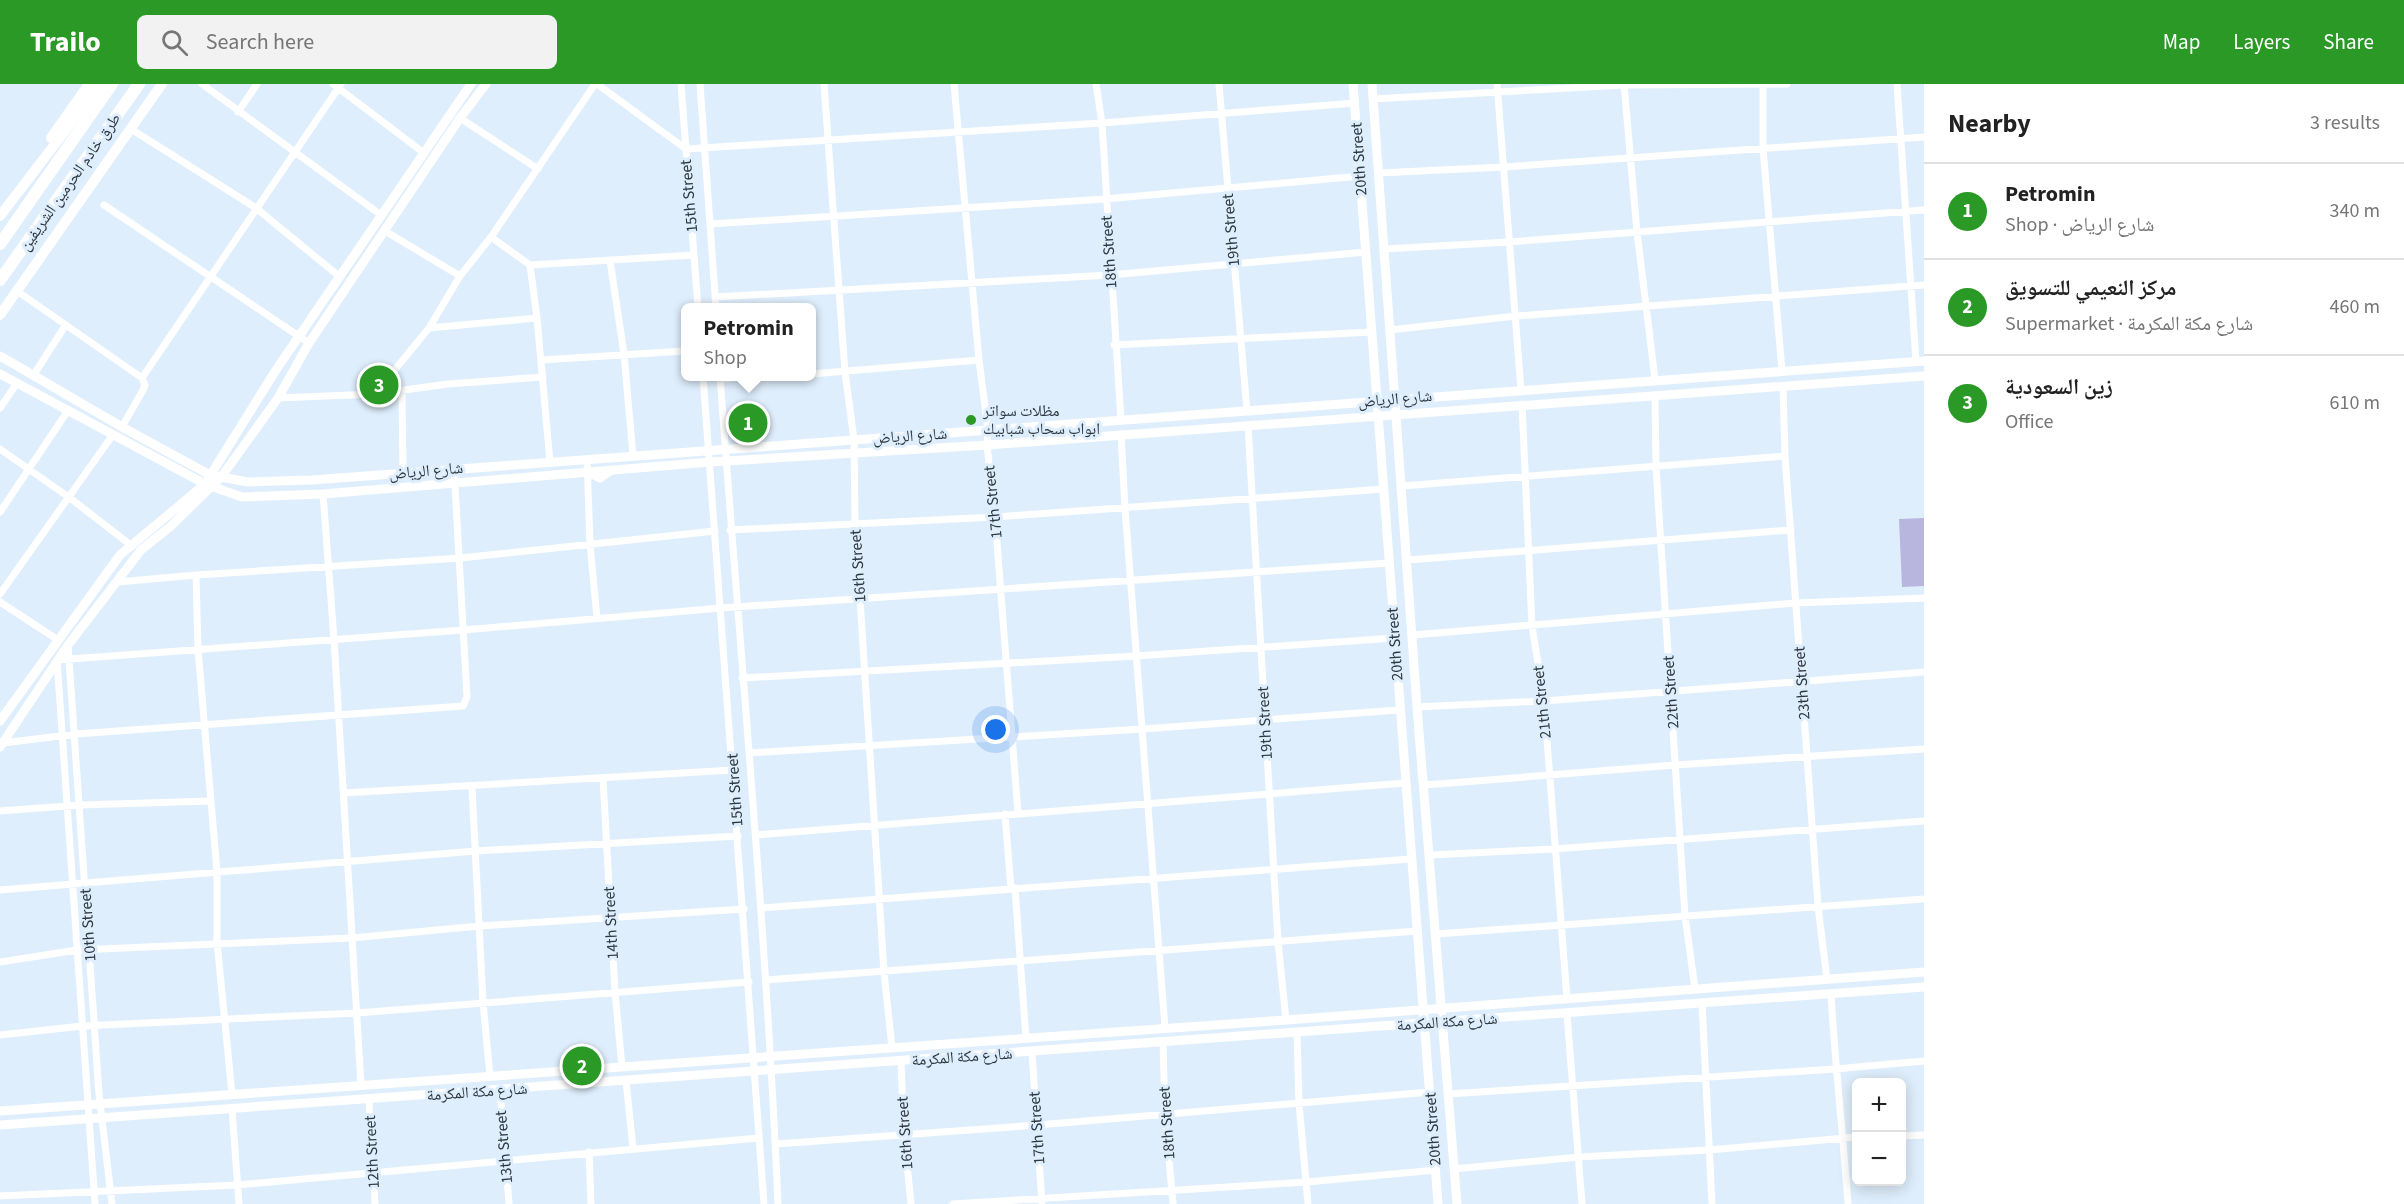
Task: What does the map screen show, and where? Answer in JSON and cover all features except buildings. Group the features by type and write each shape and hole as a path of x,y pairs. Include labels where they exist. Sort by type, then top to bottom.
{"highway":[{"name":"طرق خادم الحرمين الشريفين","path":"0,244 112,84"},
{"name":"طرق خادم الحرمين الشريفين","path":"0,280 139,84"}],"main road":[{"path":"0,214 89,84"},
{"path":"0,214 101,84"},
{"path":"0,315 161,84"},
{"path":"0,721 120,555 222,476 278,398 309,343 460,118 486,84"},
{"name":"20th Street","path":"1353,84 1438,1204"},
{"name":"20th Street","path":"1372,84 1417,707 1457,1204"},
{"path":"2,745 57,660 141,550 171,526 208,485 210,475 299,336 424,153 467,85"},
{"name":"شارع الرياض","path":"0,356 210,475 248,482 312,480 1920,361"},
{"name":"شارع الرياض","path":"0,374 67,412 208,485 242,497 323,494 710,462 987,445 1924,376"},
{"name":"شارع مكة المكرمة","path":"0,1111 1443,1009 1924,972"},
{"name":"شارع مكة المكرمة","path":"0,1125 1924,987"}],"street":[{"path":"202,84 381,216"},
{"path":"238,112 257,84"},
{"path":"375,394 429,328 460,276 491,237 596,84 686,149 1102,123 1355,103"},
{"name":"15th Street","path":"681,84 698,303"},
{"name":"15th Street","path":"700,84 716,303"},
{"name":"16th Street","path":"824,84 845,372 854,440 855,522 884,972 892,1048"},
{"name":"17th Street","path":"954,84 979,360 988,430 987,445 995,517 1018,813"},
{"name":"18th Street","path":"1096,84 1102,123 1114,345 1121,420"},
{"name":"19th Street","path":"1219,84 1247,411"},
{"path":"1497,84 1521,390"},
{"path":"1373,99 1498,94 1624,85 1787,84"},
{"path":"1897,84 1904,212 1920,361"},
{"path":"142,378 337,85 424,153"},
{"path":"1624,85 1637,232 1655,380"},
{"path":"1763,85 1763,148 1782,371"},
{"path":"460,118 538,169"},
{"path":"130,129 256,208 340,277"},
{"path":"1379,173 1504,167 1924,136"},
{"path":"710,224 1105,198 1360,176"},
{"path":"104,205 309,343"},
{"path":"1384,249 1509,242 1924,210"},
{"path":"385,231 460,276"},
{"path":"491,237 530,265 694,255"},
{"path":"715,297 1110,274 1366,252"},
{"path":"610,260 624,354 633,456"},
{"path":"530,265 550,462"},
{"path":"1390,330 1516,316 1924,285"},
{"path":"17,291 142,378 145,385 143,390 122,427"},
{"path":"429,328 537,318"},
{"path":"33,376 65,326"},
{"path":"1114,345 1372,332"},
{"path":"541,360 681,351"},
{"path":"816,374 979,360"},
{"path":"278,398 402,392 448,384 543,377"},
{"name":"15th Street","path":"703,381 764,1204"},
{"name":"15th Street","path":"720,381 736,607 756,835 778,1204"},
{"path":"0,408 17,383"},
{"name":"23th Street","path":"1783,386 1785,456 1812,830 1827,980"},
{"path":"402,392 403,472"},
{"name":"22th Street","path":"1655,395 1656,467 1685,915 1695,989"},
{"name":"21th Street","path":"1522,405 1532,626 1544,701 1567,999"},
{"path":"0,512 67,412"},
{"name":"19th Street","path":"1248,424 1278,942 1286,1020"},
{"path":"1121,434 1165,1028"},
{"path":"0,594 112,436"},
{"path":"0,449 70,498 132,546"},
{"path":"1402,486 1785,456"},
{"path":"587,459 590,544 597,618"},
{"path":"2,745 62,735 463,706 467,697 454,468"},
{"path":"730,530 855,522 995,517 1384,489"},
{"path":"323,494 361,1085"},
{"path":"1408,560 1791,530"},
{"path":"118,582 196,574 460,558 715,531"},
{"path":"57,660 464,630 721,608 1389,563"},
{"path":"196,574 198,649 217,873 217,942 232,1094"},
{"path":"1413,635 1796,603 1924,598"},
{"path":"0,602 58,640"},
{"path":"742,678 1136,656 1394,638"},
{"name":"10th Street","path":"68,645 100,1104 112,1204"},
{"name":"10th Street","path":"57,660 95,1204"},
{"path":"1417,707 1544,701 1924,672"},
{"path":"749,753 1011,738 1399,710"},
{"path":"1425,785 1675,765 1924,750"},
{"path":"344,793 733,770"},
{"name":"14th Street","path":"603,779 615,992 622,1067"},
{"path":"756,835 1405,783"},
{"path":"472,787 483,1002 490,1076"},
{"path":"0,811 80,805 211,801"},
{"path":"1005,814 1026,1039"},
{"path":"1430,855 1554,849 1924,821"},
{"path":"0,890 476,852 738,836"},
{"path":"761,908 1411,859"},
{"path":"1437,934 1924,899"},
{"path":"0,962 90,949 352,938 479,926 744,909"},
{"path":"766,980 1417,931"},
{"path":"0,1035 95,1025 357,1013 749,982"},
{"path":"1831,994 1835,1069 1848,1204"},
{"path":"1702,1004 1712,1204"},
{"path":"1567,1014 1582,1204"},
{"path":"1298,1033 1299,1103 1308,1204"},
{"name":"18th Street","path":"1163,1042 1165,1114 1173,1204"},
{"name":"17th Street","path":"1032,1052 1042,1201"},
{"path":"1448,1094 1706,1078 1924,1061"},
{"name":"16th Street","path":"901,1062 904,1134 911,1204"},
{"path":"626,1081 633,1148"},
{"name":"13th Street","path":"500,1090 509,1204"},
{"path":"776,1144 1038,1125 1430,1092"},
{"name":"12th Street","path":"369,1100 375,1204"},
{"path":"232,1109 239,1204"},
{"path":"1906,1136 1924,1135"},
{"path":"1454,1169 1579,1157 1709,1150 1852,1137"},
{"path":"0,1196 110,1189 237,1185 759,1138"},
{"path":"589,1152 591,1204"},
{"path":"953,1204 1042,1201 1307,1182 1436,1170"}],"shaded area":[{"path":"1924,518 1924,586 1902,587 1899,519"}],"place":[{"name":"زين السعودية","path":"379,385"},
{"name":"مظلات سواتر ابواب سحاب شبابيك","path":"971,420"},
{"name":"Petromin","path":"748,423"},
{"name":"مركز النعيمي للتسويق","path":"582,1066"}]}
